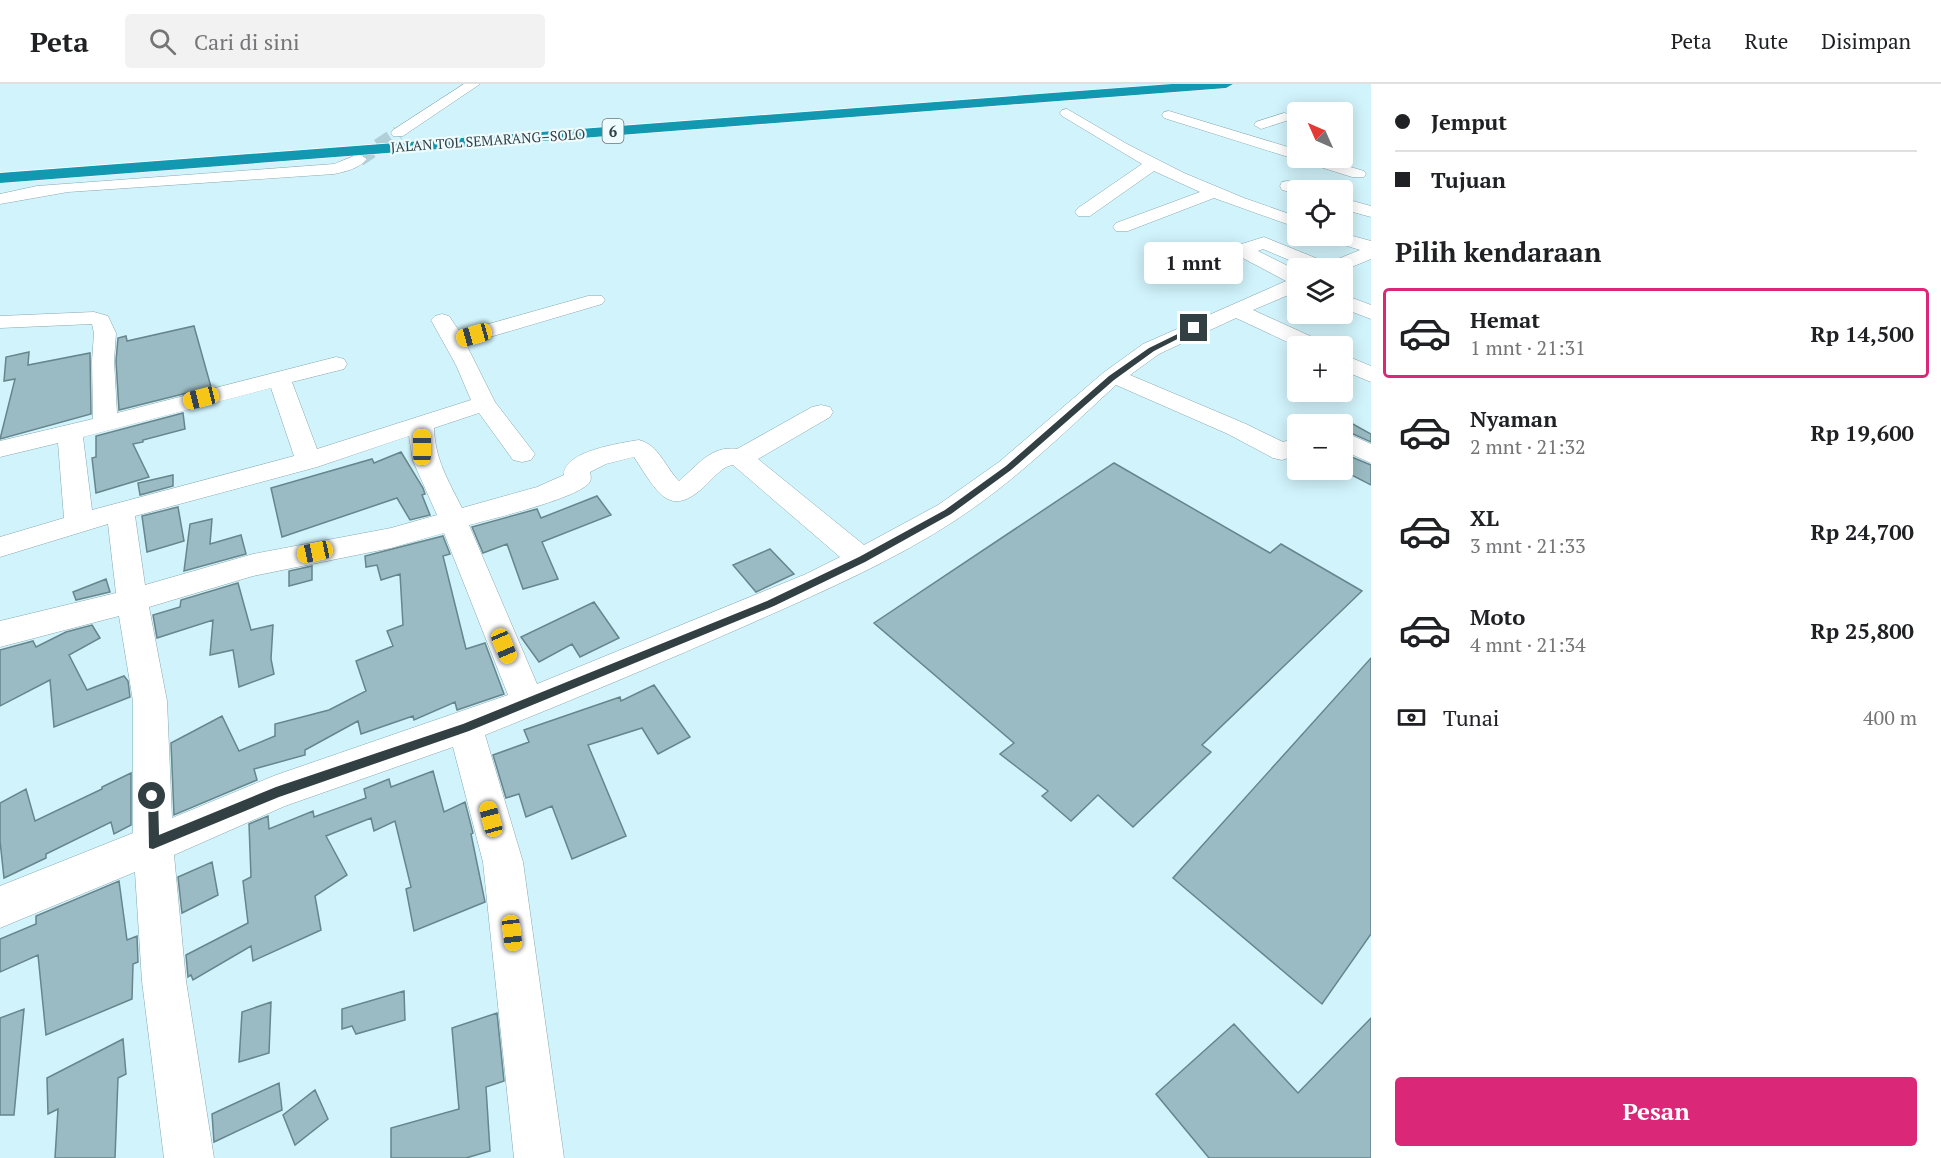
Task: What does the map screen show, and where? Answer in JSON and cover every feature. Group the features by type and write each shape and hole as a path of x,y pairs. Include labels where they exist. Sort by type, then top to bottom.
{"highway":[{"name":"JALAN TOL SEMARANG–SOLO","path":"0,170 1131,84"},
{"name":"JALAN TOL SEMARANG–SOLO","path":"0,178 1226,84"}],"street":[{"path":"398,133 474,84"},
{"path":"1067,113 1103,136 1155,163 1215,192 1287,220"},
{"path":"1169,115 1287,152"},
{"path":"1284,117 1255,124 1287,134"},
{"path":"0,199 37,190 68,187 334,169 348,166 359,159"},
{"path":"1084,212 1155,163"},
{"path":"1345,180 1364,171"},
{"path":"1122,227 1215,192"},
{"path":"1353,206 1371,212"},
{"path":"1353,242 1371,247"},
{"path":"1287,273 1242,250 1264,243 1299,258"},
{"path":"1353,260 1371,252"},
{"path":"0,907 276,792 465,727 528,702 770,604 862,560 911,534 974,494 1008,468 1114,376 1174,337 1287,289"},
{"path":"522,454 484,403 448,330 595,300"},
{"path":"1353,305 1371,314"},
{"path":"1236,310 1292,336"},
{"path":"0,322 94,318 101,320 105,333 103,361 105,424"},
{"path":"0,449 336,364"},
{"path":"1353,366 1371,375"},
{"path":"1114,376 1237,429 1282,452 1287,450"},
{"path":"279,378 292,409 308,460"},
{"path":"0,547 120,511 308,460 484,403"},
{"path":"741,458 821,412"},
{"path":"422,423 422,447 426,461 453,519 480,590 528,702"},
{"path":"70,433 79,523"},
{"path":"1353,445 1371,455"},
{"path":"0,634 132,600 253,565 391,538 569,485 578,479 577,470 580,465 639,448 645,453 658,476 676,494 695,483 703,472 721,458 735,456 741,458 862,560"},
{"path":"120,511 132,600 150,701 153,843 164,981 189,1158"},
{"path":"465,727 503,862 539,1158"}],"building":[{"path":"194,326 211,387 119,410 116,361 118,338 126,336 127,341"},
{"path":"29,352 28,365 90,353 91,414 0,439 15,379 4,381 6,357"},
{"path":"183,413 185,429 133,444 149,477 96,493 92,458 96,457 96,436"},
{"path":"1353,424 1371,434 1371,442 1353,434"},
{"path":"401,452 423,488 425,494 422,495 430,515 410,520 397,498 282,537 271,488 372,459 374,463"},
{"path":"1353,458 1371,465 1371,485 1353,476"},
{"path":"1114,463 1270,553 1281,544 1362,591 1202,745 1211,752 1133,827 1098,795 1071,821 1042,796 1048,791 1000,754 1014,743 874,623"},
{"path":"173,475 173,486 140,495 138,483"},
{"path":"597,496 611,515 542,542 558,579 523,589 507,544 483,553 472,527 537,509 541,518"},
{"path":"178,507 184,541 147,552 142,516"},
{"path":"212,519 210,544 241,535 246,554 184,571 190,524"},
{"path":"443,536 450,554 443,556 466,649 485,643 504,694 457,710 455,702 414,720 413,716 361,734 358,721 305,750 305,755 254,769 257,780 174,815 171,743 222,716 239,751 275,736 275,724 329,710 366,691 356,661 393,646 387,631 403,625 400,574 381,580 377,565 366,567 365,556"},
{"path":"770,549 794,574 756,592 733,565"},
{"path":"312,566 312,580 289,586 289,571"},
{"path":"106,579 110,592 76,600 73,592"},
{"path":"238,583 251,630 273,625 271,659 274,674 239,687 233,650 210,655 213,620 157,638 153,615 180,607 181,600"},
{"path":"594,602 619,638 580,657 572,644 539,662 521,637"},
{"path":"92,625 100,638 69,655 87,690 124,676 128,681 130,697 54,727 50,680 0,706 0,650 33,641 36,647 66,632"},
{"path":"1371,658 1371,934 1322,1004 1173,878"},
{"path":"654,685 690,737 658,754 642,728 588,745 626,836 572,859 552,806 526,817 519,794 506,798 493,755 529,742 524,730 620,697 621,701"},
{"path":"433,771 444,812 465,802 485,902 414,931 406,889 411,887 395,821 374,831 371,818 326,836 347,875 315,896 321,930 253,961 251,946 193,980 191,975 188,977 186,955 248,923 243,881 251,877 249,824 268,816 269,829 313,811 314,817 366,798 364,789 389,779 391,787"},
{"path":"131,773 131,825 114,834 111,822 4,878 0,841 0,803 26,789 35,821"},
{"path":"212,862 218,895 182,913 178,877"},
{"path":"119,881 127,940 137,936 138,962 133,964 132,999 46,1035 38,955 0,972 0,939 36,924 36,916"},
{"path":"404,991 405,1020 356,1034 352,1026 342,1029 342,1009"},
{"path":"271,1002 269,1053 239,1062 242,1012"},
{"path":"24,1009 14,1115 0,1115 0,1018"},
{"path":"497,1013 504,1081 486,1087 490,1151 466,1158 391,1158 391,1128 459,1109 452,1028"},
{"path":"1371,1018 1371,1158 1209,1158 1156,1094 1234,1024 1298,1093"},
{"path":"123,1039 126,1074 118,1078 115,1158 55,1158 58,1109 48,1114 47,1078"},
{"path":"279,1083 282,1110 214,1142 212,1114"},
{"path":"315,1090 328,1119 295,1145 283,1115"}],"tunnel":[{"path":"359,159 398,133"}],"route":[{"path":"152,796 153,843 276,792 465,727 607,672 770,604 862,560 948,512 1008,468 1111,378 1151,350 1194,328"}]}
